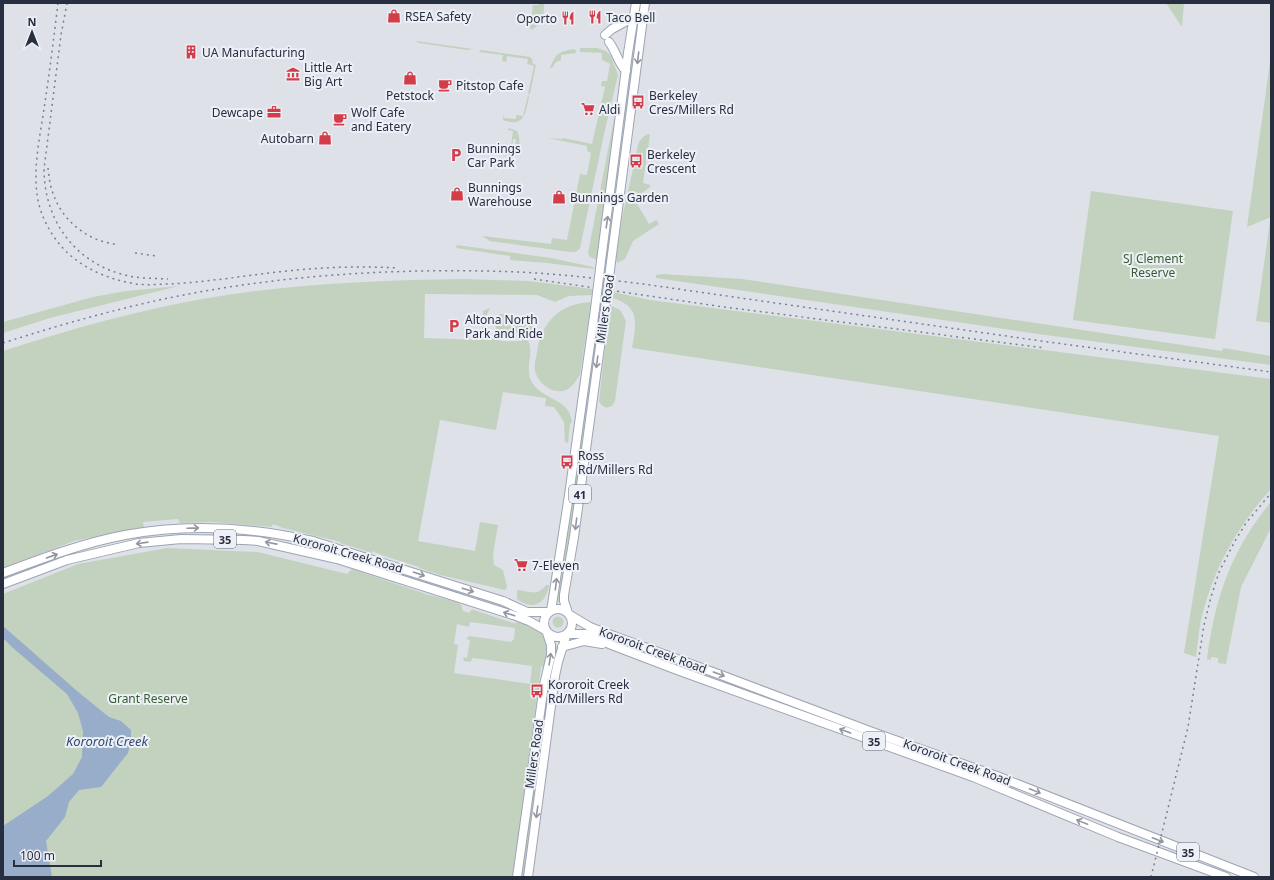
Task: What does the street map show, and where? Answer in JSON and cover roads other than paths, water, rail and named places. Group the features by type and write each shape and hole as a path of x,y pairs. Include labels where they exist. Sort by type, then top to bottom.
{"main road":[{"name":"Millers Road","path":"550,611 569,496 636,3"},
{"name":"Millers Road","path":"569,614 564,601 565,585 573,544 645,3"},
{"path":"626,71 621,66 615,51 607,39 612,29 634,17"},
{"name":"Kororoit Creek Road","path":"3,573 74,548 124,535 179,528 206,527 246,529 313,541 503,601 527,612 550,611"},
{"name":"Kororoit Creek Road","path":"3,584 67,560 139,543 195,538 258,541 337,558 516,616 546,631"},
{"name":"35","path":"550,611 560,609 569,614"},
{"path":"546,631 544,620 550,611"},
{"path":"567,635 572,625 569,614"},
{"name":"Kororoit Creek Road","path":"569,614 590,627 779,696 875,733 997,776 1254,877"},
{"name":"Millers Road","path":"517,877 544,685 551,655 551,645 546,631"},
{"name":"35","path":"546,631 558,638 567,635"},
{"name":"Millers Road","path":"528,877 554,684 558,662 567,635"},
{"name":"Kororoit Creek Road","path":"567,635 590,635 645,658 974,777 1118,837 1226,877"},
{"path":"562,647 575,642 584,641 619,648"},
{"path":"642,646 645,658"},
{"path":"775,706 779,696"},
{"path":"1105,831 1109,821"},
{"path":"1118,837 1122,826"}],"water":[{"name":"Kororoit Creek","path":"3,626 109,717 121,721 131,730 131,741 128,753 101,787 79,790 69,802 65,817 46,841 52,877 3,877 3,826 48,796 73,774 82,757 83,731 78,713 67,694 3,638"}],"railway":[{"path":"58,3 38,148 36,183 40,207 47,225 57,241 72,257 90,269 110,278 146,285 199,282 315,269 356,267 398,268"},
{"path":"67,3 61,35 44,169 45,188 56,222 77,250 91,261 107,269 125,275 141,278 168,279"},
{"path":"48,168 54,196 58,205 70,221 86,234 95,239 115,244"},
{"path":"135,253 156,256"},
{"path":"3,343 78,320 128,307 205,291 244,285 361,273 480,271 550,274 643,284 1041,341 1271,372"},
{"path":"534,279 724,307 1045,348"},
{"path":"1151,877 1188,727 1204,625 1211,597 1219,572 1235,541 1246,523 1271,493"}],"place":[{"name":"RSEA Safety","path":"394,16"},
{"name":"Taco Bell","path":"595,17"},
{"name":"Oporto","path":"568,18"},
{"name":"UA Manufacturing","path":"191,52"},
{"name":"Little Art Big Art","path":"293,74"},
{"name":"Petstock","path":"410,78"},
{"name":"Pitstop Cafe","path":"445,85"},
{"name":"Berkeley Cres/Millers Rd","path":"638,102"},
{"name":"Aldi","path":"588,109"},
{"name":"Dewcape","path":"274,112"},
{"name":"Wolf Cafe and Eatery","path":"340,119"},
{"name":"Autobarn","path":"325,138"},
{"name":"Bunnings Car Park","path":"456,155"},
{"name":"Berkeley Crescent","path":"636,161"},
{"name":"Bunnings Warehouse","path":"457,194"},
{"name":"Bunnings Garden","path":"559,197"},
{"name":"Altona North Park and Ride","path":"454,326"},
{"name":"Ross Rd/Millers Rd","path":"567,462"},
{"name":"7-Eleven","path":"521,565"},
{"name":"Kororoit Creek Rd/Millers Rd","path":"537,691"}],"park label":[{"name":"SJ Clement Reserve","path":"1153,265"},
{"name":"Grant Reserve","path":"148,698"}]}
